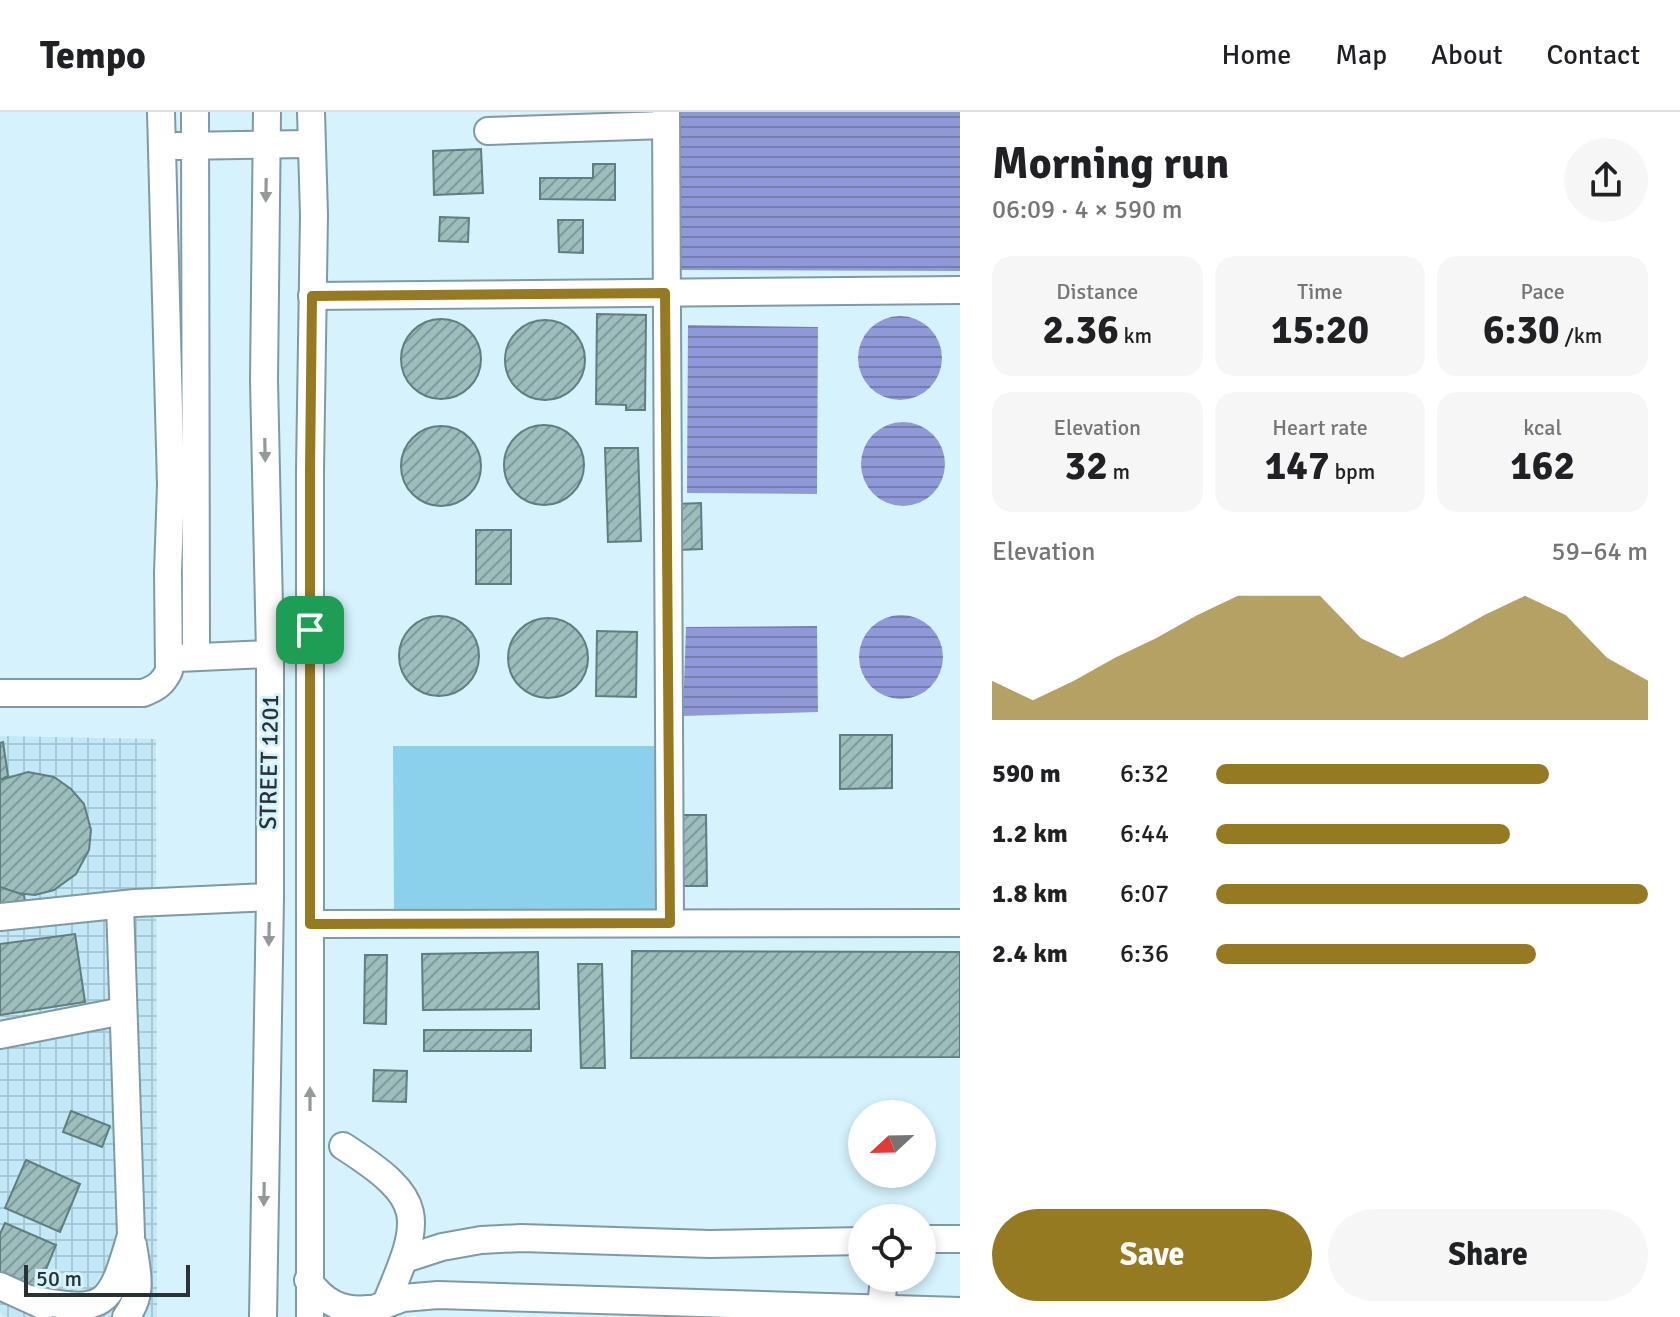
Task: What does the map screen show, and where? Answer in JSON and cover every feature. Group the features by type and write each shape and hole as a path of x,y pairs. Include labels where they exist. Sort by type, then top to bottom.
{"street":[{"path":"161,112 171,485 168,573 183,658"},
{"path":"183,658 195,112"},
{"name":"STREET 1201","path":"263,1307 270,897 270,643 264,380 267,112"},
{"name":"STREET 1201","path":"310,1317 310,630 314,215 311,112"},
{"path":"488,131 666,119 670,923"},
{"path":"162,147 311,144"},
{"path":"312,296 960,290"},
{"path":"0,693 143,693 164,682 169,671 183,658 270,643 310,630"},
{"path":"0,917 120,905 270,897"},
{"path":"120,905 131,1232 139,1289 137,1300 126,1317"},
{"path":"310,924 960,923"},
{"path":"0,1035 123,1011"},
{"path":"343,1146 395,1183 406,1201 412,1220 411,1240 405,1259 369,1310"},
{"path":"30,1299 80,1307 103,1298 118,1279 131,1232"},
{"path":"405,1259 442,1247 481,1240 521,1238 751,1245 848,1242"},
{"path":"936,1239 960,1239"},
{"path":"308,1280 333,1305 356,1310 438,1295 880,1312 960,1311"},
{"path":"0,1286 64,1317"},
{"path":"880,1312 882,1292"},
{"path":"263,1307 285,1317"}],"shaded area":[{"path":"681,112 960,112 960,271 681,270"},
{"path":"900,316 916,319 930,328 939,342 942,358 939,374 930,388 916,397 900,400 884,397 870,388 861,374 858,358 861,342 870,328 884,319"},
{"path":"688,325 818,327 817,494 687,493"},
{"path":"903,422 919,425 933,434 942,448 945,464 942,480 933,494 919,503 903,506 887,503 873,494 864,480 861,464 864,448 873,434 887,425"},
{"path":"901,615 917,618 931,627 940,641 943,657 940,673 931,687 917,696 901,699 885,696 871,687 862,673 859,657 862,641 871,627 885,618"},
{"path":"817,626 818,712 683,716 686,627"},
{"path":"0,736 156,739 157,1317 8,1317 0,1314"},
{"path":"393,746 666,746 667,916 394,915"}],"building":[{"path":"481,149 483,193 434,195 433,151"},
{"path":"593,164 615,164 615,200 540,199 540,178 593,178"},
{"path":"440,217 469,218 468,242 439,241"},
{"path":"558,220 583,220 583,253 559,252"},
{"path":"597,314 646,315 645,410 626,410 626,405 596,404"},
{"path":"441,319 456,322 469,331 478,344 481,359 478,374 469,387 456,396 441,399 426,396 413,387 404,374 401,359 404,344 413,331 426,322"},
{"path":"545,320 560,323 573,332 582,345 585,360 582,375 573,388 560,397 545,400 530,397 517,388 508,375 505,360 508,345 517,332 530,323"},
{"path":"544,425 559,428 572,437 581,450 584,465 581,480 572,493 559,502 544,505 529,502 516,493 507,480 504,465 507,450 516,437 529,428"},
{"path":"441,426 456,429 469,438 478,451 481,466 478,481 469,494 456,503 441,506 426,503 413,494 404,481 401,466 404,451 413,438 426,429"},
{"path":"605,448 638,448 641,541 608,542"},
{"path":"701,503 702,549 678,550 676,504"},
{"path":"476,530 511,530 511,584 476,584"},
{"path":"439,616 454,619 467,628 476,641 479,656 476,671 467,684 454,693 439,696 424,693 411,684 402,671 399,656 402,641 411,628 424,619"},
{"path":"548,618 563,621 576,630 585,643 588,658 585,673 576,686 563,695 548,698 533,695 520,686 511,673 508,658 511,643 520,630 533,621"},
{"path":"597,631 637,632 636,697 596,696"},
{"path":"840,735 892,735 892,788 840,789"},
{"path":"3,742 8,776 0,780 0,743"},
{"path":"28,772 54,777 71,789 84,804 91,830 89,850 76,874 54,890 35,895 15,893 0,887 0,780"},
{"path":"677,815 706,815 707,886 679,886"},
{"path":"0,887 24,895 26,910 0,915"},
{"path":"75,934 85,1002 0,1015 0,944"},
{"path":"632,951 960,952 960,1057 631,1058"},
{"path":"538,952 539,1009 423,1010 422,954"},
{"path":"365,955 387,955 386,1024 364,1023"},
{"path":"578,964 602,964 605,1068 581,1068"},
{"path":"424,1030 531,1030 531,1051 424,1051"},
{"path":"374,1070 407,1071 406,1102 373,1101"},
{"path":"71,1111 110,1126 102,1147 63,1132"},
{"path":"26,1160 80,1184 60,1232 5,1208"},
{"path":"5,1223 56,1245 37,1291 0,1276 0,1234"}],"route":[{"path":"665,293 670,923 310,924 310,630 312,296 665,293"}]}
